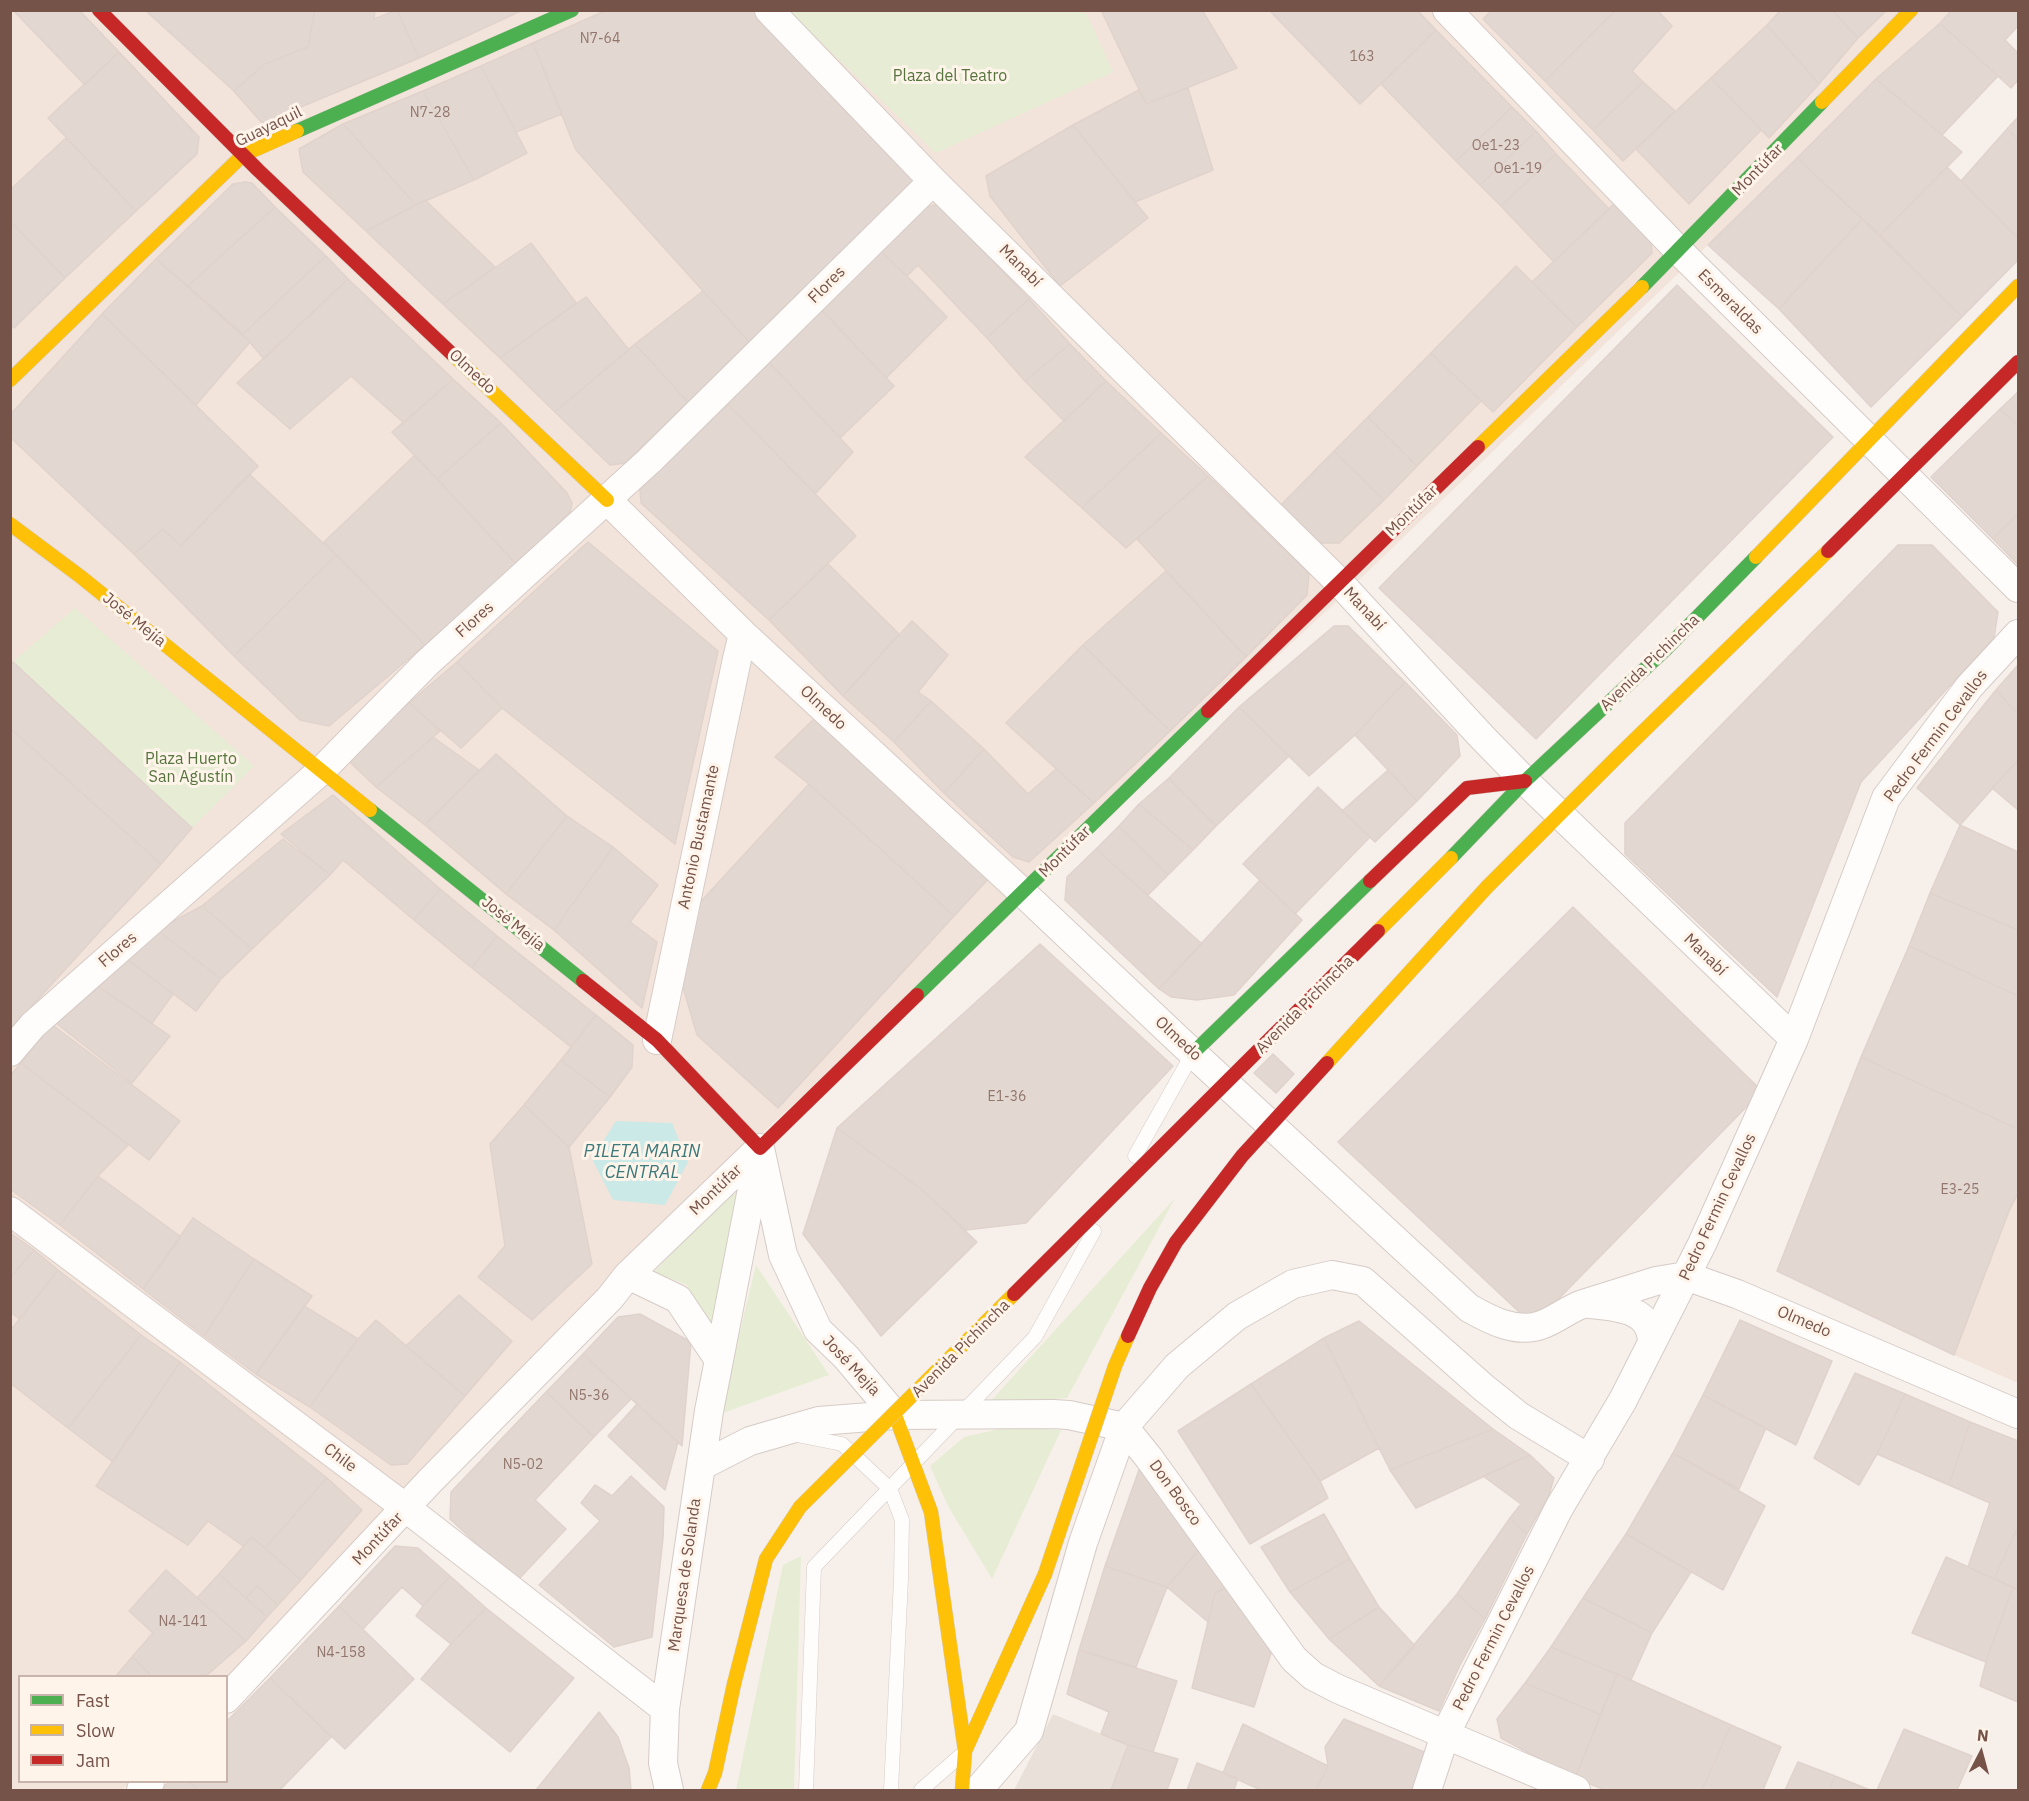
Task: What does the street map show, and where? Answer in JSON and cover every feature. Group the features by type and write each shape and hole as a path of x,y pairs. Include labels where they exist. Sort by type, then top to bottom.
{"main road":[{"name":"Olmedo","path":"99,10 243,155 607,500"},
{"name":"Guayaquil","path":"10,381 243,155 572,10"},
{"name":"Montúfar","path":"760,1148 1680,251 1911,10"},
{"name":"Avenida Pichincha","path":"708,1791 715,1773 734,1684 766,1559 800,1507 1526,781 1665,650 2019,286"},
{"path":"965,1751 1045,1574 1115,1366 1150,1288 1176,1242 1242,1156 1487,887 2019,362"},
{"name":"José Mejía","path":"10,524 81,577 657,1040 760,1148"},
{"path":"1193,1053 1467,788 1526,781"},
{"path":"895,1415 931,1512 965,1751 962,1791"}],"street":[{"name":"Manabí","path":"770,10 933,181 1339,582 1482,737 1559,815 1794,1039"},
{"name":"Esmeraldas","path":"1447,10 1680,251 2019,588"},
{"name":"Flores","path":"10,1052 33,1025 322,770 427,663 649,461 933,181"},
{"name":"Olmedo","path":"607,500 744,634 1469,1308 1492,1321 1521,1328 1540,1326 1573,1307 1656,1281 1686,1276 1737,1294 2019,1414"},
{"name":"Antonio Bustamante","path":"657,1040 734,670 744,634"},
{"name":"Pedro Fermin Cevallos","path":"1428,1791 1445,1735 1559,1508 1623,1400 1707,1234 1794,1039 1886,798 1969,687 2019,634"},
{"name":"Montúfar","path":"228,1697 406,1508 610,1298 628,1275 760,1148"},
{"name":"Marquesa de Solanda","path":"669,1791 663,1763 665,1709 709,1411 760,1148"},
{"name":"José Mejía","path":"760,1148 783,1255 818,1330 846,1357 895,1415"},
{"name":"Chile","path":"10,1211 406,1508 665,1709"},
{"path":"628,1275 678,1299 719,1360"},
{"path":"978,1791 1029,1731 1083,1543 1124,1427 1177,1366 1237,1316 1293,1284 1332,1275 1363,1281 1519,1416 1590,1459"},
{"name":"Olmedo","path":"1583,1304 1613,1306 1635,1313 1652,1330 1652,1342"},
{"path":"701,1466 750,1441 819,1421 895,1415 1061,1414 1124,1427"},
{"name":"Don Bosco","path":"1124,1427 1149,1458 1294,1659 1313,1676 1338,1689 1576,1791"}],"lane":[{"path":"806,1791 814,1567 1035,1337 1193,1053"},
{"path":"772,1436 801,1435 842,1444 890,1489 902,1520 902,1579 891,1791"},
{"path":"921,1791 965,1751"}],"shaded area":[{"path":"11,11 1952,11 1876,79 1708,245 1336,602 620,1265 407,1508 228,1686 228,1675 18,1675 18,1783 130,1783 122,1790 11,1790"},
{"path":"2018,1193 2018,1383 1954,1355"},
{"path":"1053,1714 1128,1745 1111,1790 1014,1790"}],"green space":[{"name":"Plaza del Teatro","path":"789,11 1085,11 1113,72 936,153"},
{"name":"Plaza Huerto San Agustín","path":"75,608 254,766 192,828 13,662"},
{"path":"741,1181 711,1329 687,1285 654,1272"},
{"path":"1175,1198 1067,1398 988,1404"},
{"path":"756,1265 829,1375 720,1414"},
{"path":"1008,1427 1061,1430 992,1579 948,1506 930,1466 964,1437"},
{"path":"801,1556 794,1790 736,1790 783,1565"}],"water":[{"name":"PILETA MARIN CENTRAL","path":"616,1121 672,1123 688,1162 665,1205 613,1200 592,1159"}],"building":[{"path":"13,10 79,10 119,52 85,85"},
{"path":"145,10 315,10 308,47 265,64 234,91"},
{"path":"315,10 375,10 374,19 397,10 419,58 262,123 234,91 265,64 308,47"},
{"path":"397,10 523,10 419,58"},
{"path":"607,10 755,10 916,178 749,342 576,150 533,43"},
{"path":"1101,10 1202,10 1237,68 1146,104"},
{"path":"1272,10 1417,10 1436,30 1360,104 1271,12"},
{"path":"1492,10 1616,10 1545,81 1483,19"},
{"path":"1616,10 1657,10 1672,26 1632,71 1643,82 1593,130 1545,81"},
{"path":"1781,10 1832,10 1858,38 1819,84 1767,25"},
{"path":"1832,10 1887,10 1858,38"},
{"path":"1952,10 2018,10 2018,26 2005,40 2018,53 2018,80 2011,88 1940,23"},
{"path":"1940,23 1998,76 1942,135 1876,79"},
{"path":"1767,25 1819,84 1769,138 1711,78"},
{"path":"1436,30 1512,107 1456,161 1381,84"},
{"path":"533,43 562,114 516,132 481,66"},
{"path":"119,52 199,137 197,154 136,211 48,118"},
{"path":"481,66 527,153 474,180 423,91"},
{"path":"1711,78 1761,130 1689,204 1636,149"},
{"path":"1876,79 1962,152 1880,235 1797,158"},
{"path":"1643,82 1675,111 1623,161 1593,130"},
{"path":"1188,88 1213,170 1135,202 1073,125 1139,90 1146,104"},
{"path":"423,91 474,180 416,205 343,124"},
{"path":"1512,107 1536,131 1480,185 1456,161"},
{"path":"2018,117 2018,139 2007,129"},
{"path":"343,124 416,205 366,231 303,172 299,149"},
{"path":"1073,125 1148,218 1060,286 990,196 986,176"},
{"path":"2007,129 2018,139 2018,238 1961,181"},
{"path":"1536,131 1556,154 1501,206 1480,185"},
{"path":"66,138 136,211 65,278 10,221 10,190"},
{"path":"1556,154 1609,209 1554,262 1501,206"},
{"path":"1797,158 1862,219 1779,309 1708,245"},
{"path":"1947,167 2018,238 2018,260 1962,317 1880,235"},
{"path":"252,183 275,207 188,286 156,259 233,184"},
{"path":"425,200 495,267 443,304 366,231"},
{"path":"938,204 1029,299 987,338 918,265 907,276 878,249 925,208"},
{"path":"1614,204 1651,241 1652,253 1577,327 1532,282"},
{"path":"275,207 326,256 243,334 188,286"},
{"path":"1862,219 1962,317 1871,407 1779,309"},
{"path":"10,221 65,278 14,328 10,324"},
{"path":"531,243 576,303 500,358 443,304"},
{"path":"878,249 947,317 886,378 821,309"},
{"path":"326,256 348,279 264,359 243,334"},
{"path":"156,259 250,342 196,405 102,314"},
{"path":"1516,266 1577,327 1493,412 1431,353"},
{"path":"348,279 453,379 404,423 351,376 290,429 237,383"},
{"path":"1677,285 1833,437 1536,739 1379,588"},
{"path":"703,291 749,342 688,402 635,344"},
{"path":"586,297 629,350 555,412 500,358"},
{"path":"1029,299 1070,344 1025,381 987,338"},
{"path":"821,309 894,386 840,438 769,362"},
{"path":"102,314 258,466 181,546 163,529 134,554 10,437 10,415"},
{"path":"635,344 688,402 625,463 610,465 555,412"},
{"path":"1070,344 1106,381 1064,421 1025,381"},
{"path":"1431,353 1481,401 1417,466 1368,417"},
{"path":"769,362 853,452 815,494 728,404"},
{"path":"453,379 501,423 437,479 392,432"},
{"path":"1106,381 1161,433 1082,508 1025,457"},
{"path":"2018,392 2018,426 2000,409"},
{"path":"728,404 856,536 769,620 641,503 640,489"},
{"path":"2000,409 2018,426 2018,514 1993,539 1931,477"},
{"path":"1368,417 1417,466 1384,500 1334,451"},
{"path":"501,423 567,493 572,503 570,512 517,565 437,479"},
{"path":"1161,433 1208,476 1126,548 1082,508"},
{"path":"1334,451 1384,500 1339,543 1318,543 1280,506"},
{"path":"415,455 517,565 425,645 324,542"},
{"path":"249,474 336,555 234,656 134,554 163,529 181,546"},
{"path":"1208,476 1309,573 1307,595 1246,657 1137,539"},
{"path":"2018,514 2018,565 1993,539"},
{"path":"588,542 718,651 675,844 502,708 457,662"},
{"path":"1898,545 1932,545 1998,612 1994,638 1861,782 1777,997 1625,854 1625,823"},
{"path":"336,555 425,645 329,726 300,720 234,656"},
{"path":"828,564 899,634 843,696 769,620"},
{"path":"1166,571 1246,657 1170,731 1083,645"},
{"path":"912,621 948,655 918,692 931,701 894,742 843,696"},
{"path":"1334,626 1348,626 1405,682 1355,735 1309,776 1239,707"},
{"path":"1083,645 1170,731 1094,803 1006,723"},
{"path":"13,662 192,828 161,864 10,728 10,666"},
{"path":"457,662 502,708 461,748 409,703"},
{"path":"2018,665 2018,714 1996,690"},
{"path":"1405,682 1457,735 1460,756 1417,801 1355,735"},
{"path":"1996,690 2018,714 2018,760 1960,825 1917,788"},
{"path":"931,701 984,749 944,793 894,742"},
{"path":"409,703 440,731 376,787 351,763 353,752"},
{"path":"1239,707 1289,756 1216,826 1169,778"},
{"path":"815,718 991,876 954,916 809,784 775,757"},
{"path":"10,728 161,864 10,1030"},
{"path":"433,737 479,770 425,825 376,787"},
{"path":"984,749 1028,794 1056,769 1094,803 1029,862 1013,857 944,793"},
{"path":"496,754 567,816 506,894 425,825"},
{"path":"2018,760 2018,810 1992,788"},
{"path":"1388,770 1417,801 1375,842 1342,811"},
{"path":"1169,778 1216,826 1193,850 1139,804"},
{"path":"809,784 954,916 778,1108 697,1035 680,977 694,909"},
{"path":"1318,787 1370,837 1295,914 1243,864"},
{"path":"333,795 440,889 414,920 343,860 330,875 281,834"},
{"path":"1139,804 1193,850 1168,875 1119,826"},
{"path":"567,816 613,847 554,930 506,894"},
{"path":"1960,825 2018,852 2018,930 1930,893"},
{"path":"1119,826 1168,875 1148,895 1096,849"},
{"path":"283,839 330,875 252,949 202,906"},
{"path":"613,847 658,885 630,922 657,942 642,1008 554,930"},
{"path":"1096,849 1202,944 1159,989 1065,900 1067,877"},
{"path":"1260,880 1302,920 1234,995 1197,1000 1171,997 1159,989"},
{"path":"440,889 497,936 472,968 414,920"},
{"path":"1930,893 2018,930 2018,996 1909,946"},
{"path":"202,906 252,949 221,979 157,930"},
{"path":"1573,907 1762,1091 1533,1325 1338,1142"},
{"path":"157,930 221,979 196,1011 124,957"},
{"path":"497,936 596,1015 571,1047 472,968"},
{"path":"1040,944 1173,1066 1026,1223 966,1230 921,1189 837,1128"},
{"path":"1909,946 2018,996 2018,1129 1861,1057"},
{"path":"124,957 173,994 152,1023 99,987"},
{"path":"99,987 170,1036 132,1083 56,1023"},
{"path":"596,1015 633,1045 632,1067 610,1097 561,1060"},
{"path":"51,1024 180,1121 149,1160 21,1063"},
{"path":"1273,1054 1294,1074 1276,1093 1254,1073"},
{"path":"1861,1057 2018,1129 2018,1193 1954,1355 1777,1271"},
{"path":"561,1060 610,1097 569,1147 524,1105"},
{"path":"21,1063 128,1145 98,1176 60,1225 10,1189 10,1076"},
{"path":"524,1105 569,1147 592,1264 532,1320 478,1277 505,1246 490,1144"},
{"path":"837,1128 921,1189 977,1242 881,1336 803,1234"},
{"path":"98,1176 181,1237 143,1289 60,1225"},
{"path":"193,1218 254,1259 204,1336 143,1289"},
{"path":"10,1233 34,1250 10,1278"},
{"path":"34,1250 58,1270 20,1319 10,1312 10,1278"},
{"path":"254,1259 312,1296 256,1374 204,1336"},
{"path":"58,1270 141,1335 68,1428 10,1383 10,1331"},
{"path":"459,1295 512,1341 465,1396 406,1346"},
{"path":"304,1306 358,1339 310,1407 256,1374"},
{"path":"640,1314 691,1342 682,1446 583,1354 618,1317"},
{"path":"376,1320 465,1396 407,1464 391,1465 310,1407 358,1339"},
{"path":"1740,1320 1832,1361 1796,1445 1703,1395"},
{"path":"1359,1321 1493,1429 1390,1470 1324,1338"},
{"path":"141,1335 180,1362 113,1462 68,1428"},
{"path":"1324,1338 1379,1448 1320,1481 1251,1384"},
{"path":"583,1354 631,1399 594,1437 546,1392"},
{"path":"180,1362 327,1478 265,1548 252,1537 243,1546 208,1521 188,1545 96,1486"},
{"path":"1855,1373 1905,1394 1877,1454 1859,1485 1814,1458"},
{"path":"1251,1384 1320,1481 1328,1498 1250,1544 1178,1431"},
{"path":"546,1392 594,1437 535,1500 566,1529 517,1581 450,1519 451,1492"},
{"path":"1905,1394 1970,1422 1949,1485 1877,1454"},
{"path":"1703,1395 1766,1428 1739,1489 1673,1453"},
{"path":"637,1404 678,1442 665,1490 608,1436"},
{"path":"1970,1422 2018,1441 2018,1526 1994,1579 1968,1567 1990,1503 1949,1485"},
{"path":"1493,1429 1530,1455 1416,1508 1390,1470"},
{"path":"1673,1453 1765,1506 1723,1590 1626,1534"},
{"path":"1530,1455 1554,1478 1549,1495 1527,1534 1510,1518 1521,1504 1483,1476"},
{"path":"1140,1467 1202,1546 1167,1587 1105,1566"},
{"path":"631,1476 664,1507 663,1538 652,1637 614,1647 539,1585 600,1521 581,1503 595,1485 612,1496"},
{"path":"327,1478 362,1510 301,1580 265,1548"},
{"path":"1324,1514 1350,1559 1290,1592 1261,1547"},
{"path":"1510,1518 1527,1534 1485,1619 1457,1594"},
{"path":"2018,1526 2018,1590 1994,1579"},
{"path":"1626,1534 1691,1572 1652,1633 1583,1598"},
{"path":"252,1537 301,1580 278,1605 257,1586 246,1598 219,1574"},
{"path":"395,1546 418,1548 450,1576 423,1606 402,1587 363,1629 339,1606"},
{"path":"1202,1546 1230,1586 1215,1593 1208,1622 1167,1587"},
{"path":"1946,1557 2013,1587 1986,1662 1912,1633"},
{"path":"1350,1559 1379,1607 1329,1639 1290,1592"},
{"path":"1105,1566 1167,1587 1136,1667 1079,1650"},
{"path":"166,1570 246,1641 207,1675 151,1675 132,1657 153,1633 129,1611"},
{"path":"219,1574 267,1617 246,1641 197,1598"},
{"path":"450,1576 486,1608 451,1644 416,1616"},
{"path":"257,1586 278,1605 267,1617 246,1598"},
{"path":"1230,1586 1271,1653 1254,1707 1192,1688 1215,1593"},
{"path":"2013,1587 2018,1590 2018,1702 1980,1686 1986,1662"},
{"path":"1457,1594 1485,1619 1439,1711 1379,1686"},
{"path":"1583,1598 1652,1633 1631,1680 1551,1647"},
{"path":"339,1606 414,1679 345,1749 270,1678"},
{"path":"1379,1607 1415,1646 1379,1686 1329,1639"},
{"path":"486,1608 574,1678 510,1752 421,1679"},
{"path":"1551,1647 1617,1674 1601,1715 1525,1683"},
{"path":"1079,1650 1177,1681 1153,1752 1101,1734 1109,1712 1067,1694"},
{"path":"132,1657 151,1675 117,1675"},
{"path":"1617,1674 1731,1725 1702,1790 1605,1790 1575,1778"},
{"path":"270,1678 331,1737 280,1790 198,1790 190,1783 228,1783 228,1720"},
{"path":"1525,1683 1601,1715 1575,1778 1501,1738 1497,1719"},
{"path":"599,1712 618,1737 629,1768 631,1790 536,1790"},
{"path":"1344,1719 1434,1756 1423,1790 1316,1790 1328,1766 1325,1747"},
{"path":"1243,1724 1328,1766 1316,1790 1261,1790 1223,1773"},
{"path":"1731,1725 1781,1747 1763,1790 1702,1790"},
{"path":"1904,1729 1972,1756 1957,1790 1877,1790"},
{"path":"1128,1745 1178,1759 1167,1790 1111,1790"},
{"path":"1798,1762 1835,1776 1829,1790 1785,1790"},
{"path":"1197,1763 1238,1778 1234,1790 1187,1790"},
{"path":"1835,1776 1870,1790 1829,1790"},
{"path":"168,1783 190,1783 198,1790 160,1790"}],"traffic: fast":[{"path":"297,131 572,10"},
{"path":"1642,287 1822,102"},
{"path":"1451,858 1525,781 1665,650 1756,557"},
{"path":"917,995 1208,711"},
{"path":"370,810 583,981"},
{"path":"1193,1053 1370,881"}],"traffic: slow":[{"path":"1822,102 1911,10"},
{"path":"10,380 243,155 297,131"},
{"path":"1756,557 2018,286"},
{"path":"1478,447 1642,287"},
{"path":"452,354 607,500"},
{"path":"10,524 81,577 370,810"},
{"path":"1487,887 1828,551"},
{"path":"1378,931 1451,858"},
{"path":"1327,1063 1487,887"},
{"path":"734,1684 766,1559 800,1507 1014,1294"},
{"path":"1045,1574 1115,1366 1128,1336"},
{"path":"895,1415 931,1512 965,1751"},
{"path":"962,1790 965,1751 1045,1574"},
{"path":"708,1790 715,1773 734,1684"}],"traffic: jam":[{"path":"99,10 258,170 452,354"},
{"path":"1828,551 2018,362"},
{"path":"1208,711 1478,447"},
{"path":"1370,881 1467,788 1525,781"},
{"path":"1014,1294 1378,931"},
{"path":"583,981 657,1040 760,1148 917,995"},
{"path":"1128,1336 1150,1288 1176,1242 1242,1156 1327,1063"}]}
